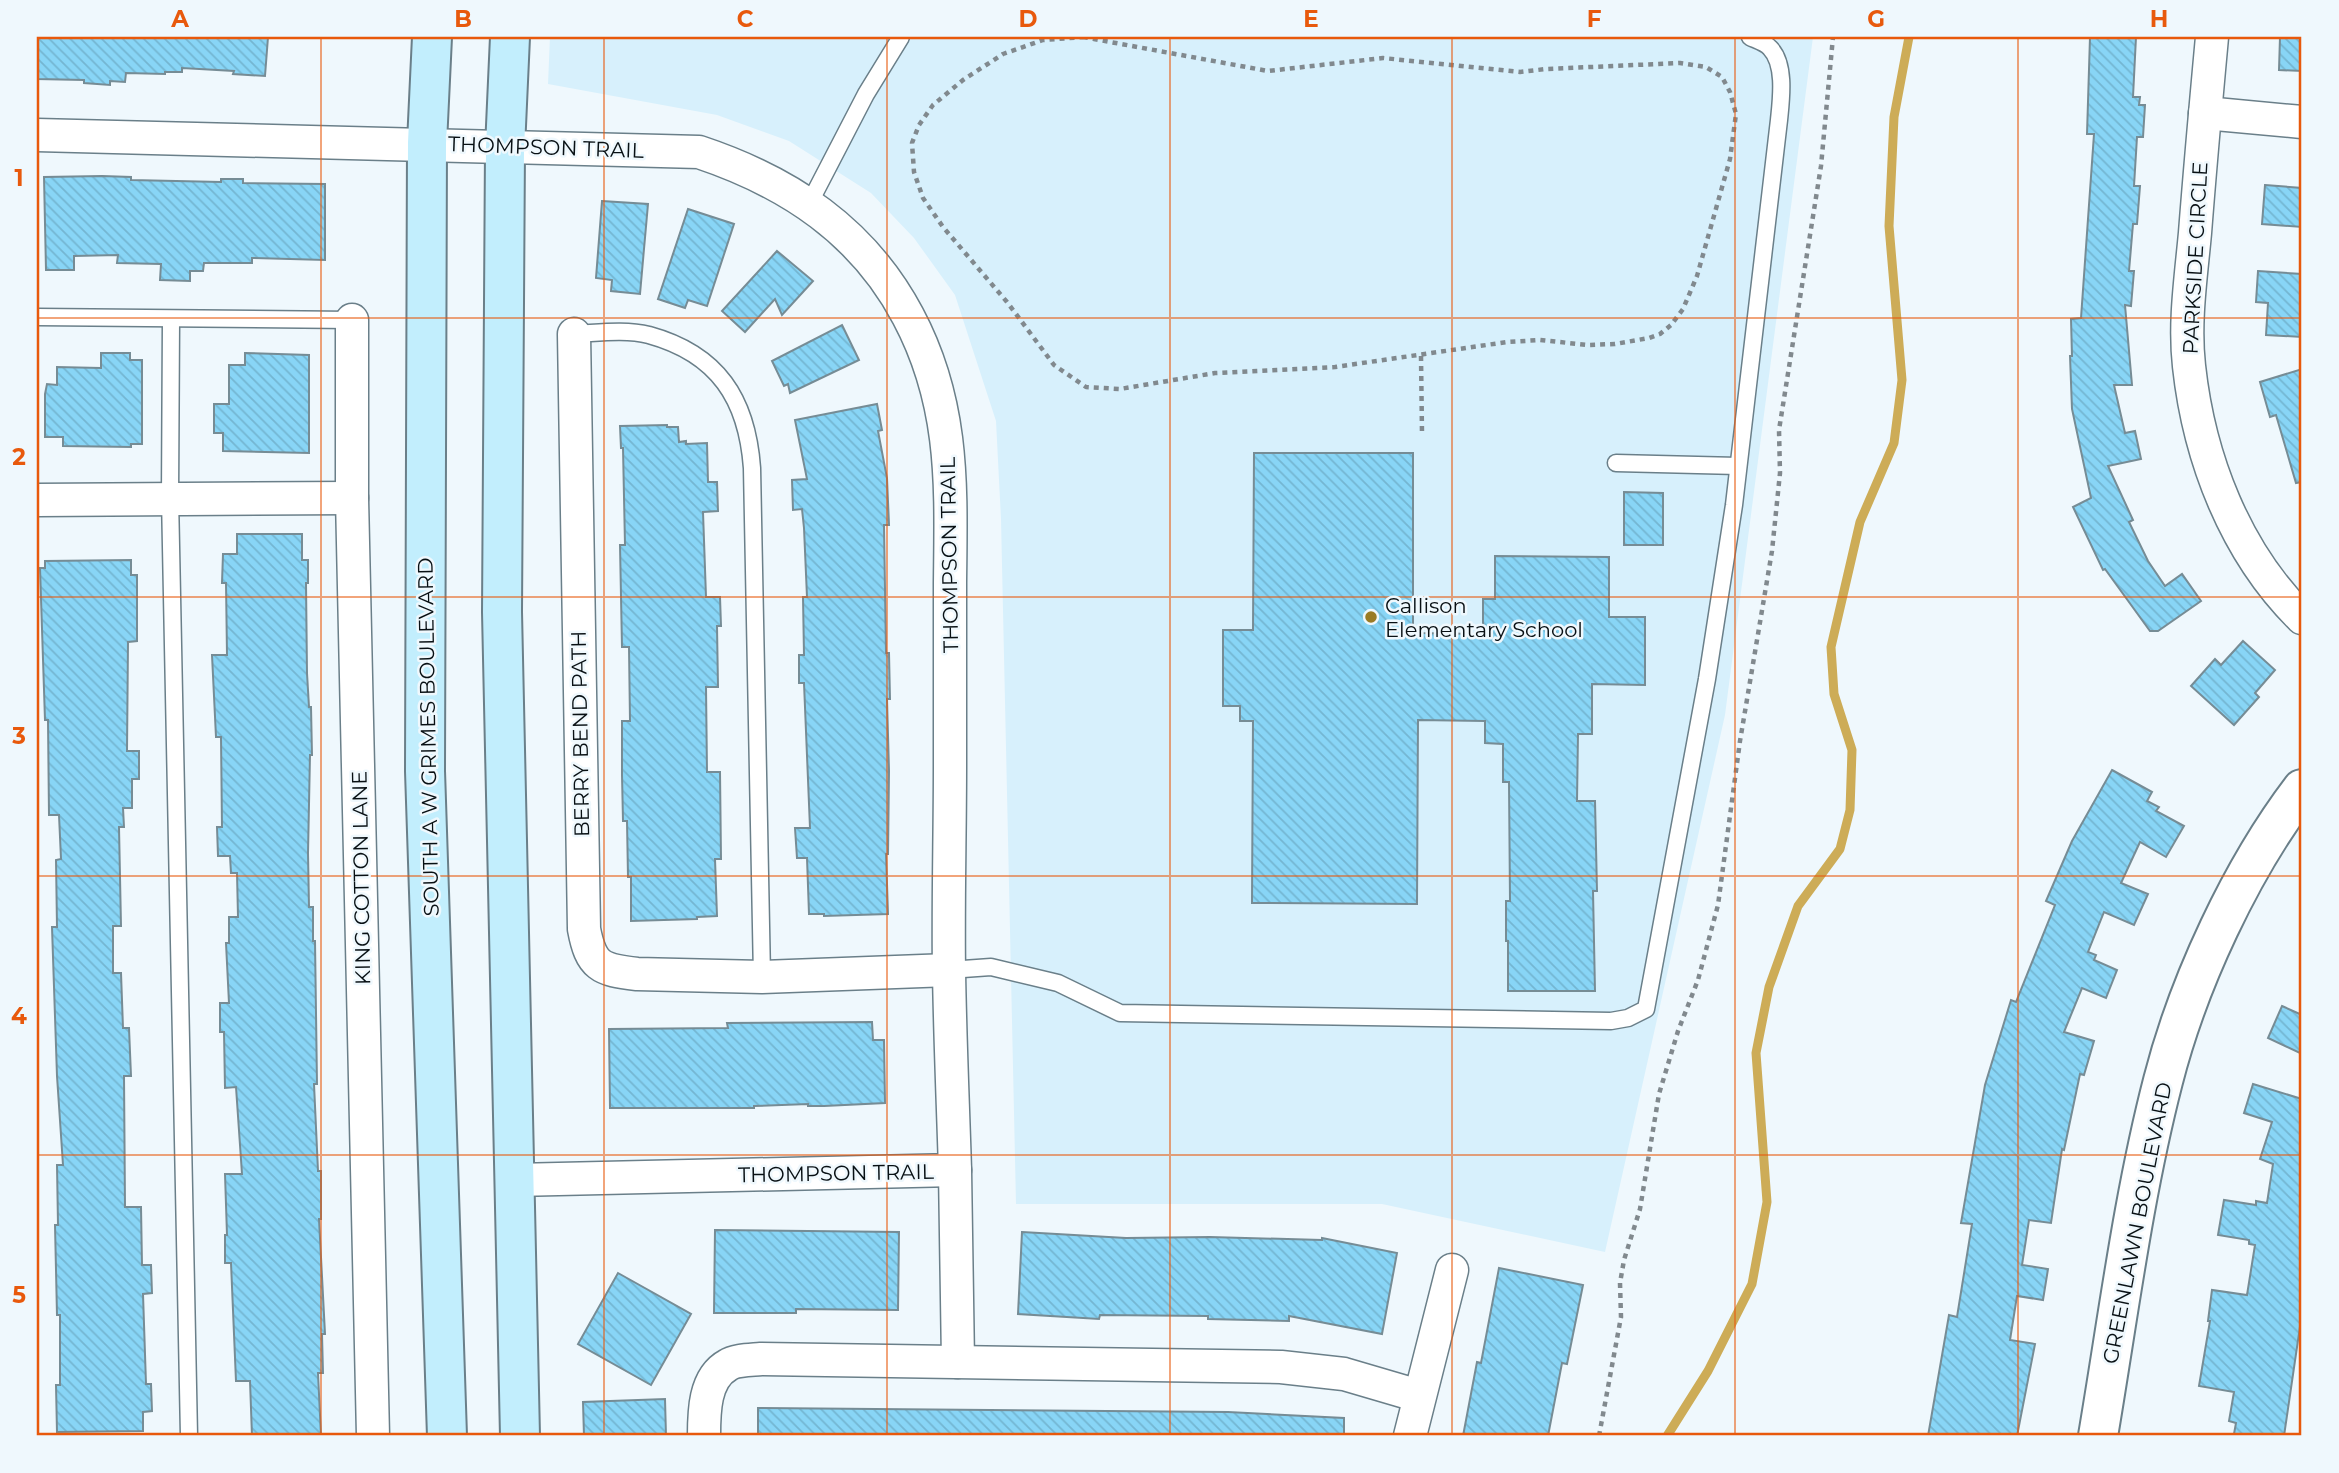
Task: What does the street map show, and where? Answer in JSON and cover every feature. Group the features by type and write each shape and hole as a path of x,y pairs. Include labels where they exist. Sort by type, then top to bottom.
{"main road":[{"name":"SOUTH A W GRIMES BOULEVARD","path":"432,37 427,144 425,771 447,1436"},
{"path":"510,37 505,148 502,612 520,1436"}],"street":[{"name":"PARKSIDE CIRCLE","path":"2212,37 2188,313 2189,364 2196,414 2209,463 2227,510 2266,575 2302,618"},
{"path":"2205,113 2302,121"},
{"name":"THOMPSON TRAIL","path":"37,135 699,152 741,166 781,186 809,204 858,245 885,278 925,353 941,403 951,477 949,970 956,1170 515,1180"},
{"name":"KING COTTON LANE","path":"352,320 352,498 373,1436"},
{"name":"BERRY BEND PATH","path":"574,334 584,929 588,952 599,964 618,972 762,977"},
{"path":"37,500 352,498"},
{"name":"GREENLAWN BOULEVARD","path":"2098,1436 2148,1146 2164,1078 2186,1010 2213,944 2246,877 2302,789"},
{"path":"762,977 949,970"},
{"path":"956,1170 958,1362"},
{"path":"1410,1436 1452,1270"},
{"path":"704,1436 704,1412 711,1382 728,1364 761,1359 1281,1367 1344,1374 1419,1396"}],"lane":[{"path":"809,204 866,94 901,37"},
{"path":"949,970 991,967 1058,983 1121,1013 1611,1021 1628,1018 1646,1009 1707,679 1738,466 1781,94 1779,67 1770,47 1750,37"},
{"path":"37,317 352,320"},
{"path":"171,320 170,498 189,1436"},
{"path":"574,334 622,332 648,335 672,344 696,356 717,373 733,394 744,415 750,439 752,468 762,977"},
{"path":"1616,463 1738,466"}],"path":[{"path":"1083,37 1268,71 1382,58 1520,72 1680,63 1706,67 1722,77 1730,92 1736,114 1730,159 1697,276 1683,309 1671,325 1660,334 1649,338 1615,344 1507,342 1420,356 1335,367 1214,373 1120,389 1086,387 1054,365 1007,302 943,227 923,198 914,172 912,142 919,125 933,105 963,80 1003,54 1043,40 1083,37"},
{"path":"1599,1436 1621,1317 1620,1283 1624,1260 1640,1209 1660,1094 1678,1031 1698,980 1718,905 1740,741 1772,551 1780,473 1779,430 1821,166 1833,37"},
{"path":"1420,356 1422,434"}],"shaded area":[{"name":"Callison Elementary School","path":"550,37 1813,37 1725,715 1605,1252 1382,1204 1016,1204 1001,519 996,421 955,295 914,238 871,193 789,141 717,115 548,84"}],"building":[{"path":"37,37 268,37 265,76 182,68 182,72 165,74 126,73 125,82 110,81 110,85 84,83 84,80 37,79"},
{"path":"2090,37 2136,37 2133,97 2140,97 2139,105 2145,105 2143,137 2137,137 2134,186 2140,186 2129,271 2134,271 2131,306 2125,305 2132,385 2114,385 2125,433 2135,431 2141,459 2108,466 2133,520 2129,522 2148,561 2165,586 2182,574 2201,601 2158,631 2150,631 2105,569 2103,570 2073,507 2091,498 2072,409 2070,356 2071,319 2081,318 2094,134 2087,134"},
{"path":"2280,37 2302,37 2302,71 2279,70"},
{"path":"44,177 131,177 131,180 221,182 221,179 243,179 243,183 325,184 325,260 252,258 252,263 204,263 203,271 190,271 190,281 160,280 161,264 117,263 118,255 74,256 74,270 46,270"},
{"path":"2265,185 2302,188 2302,227 2262,224"},
{"path":"602,201 648,204 640,294 611,291 612,280 596,278"},
{"path":"688,209 734,224 707,306 688,300 685,308 658,299"},
{"path":"777,251 813,281 782,315 775,299 745,332 722,311"},
{"path":"2258,271 2302,274 2302,337 2266,335 2268,303 2256,302"},
{"path":"842,325 859,360 790,393 788,384 784,386 772,361"},
{"path":"101,353 130,353 130,360 142,360 142,444 131,444 131,447 63,446 63,437 45,437 45,394 47,384 57,385 57,367 101,368"},
{"path":"245,353 309,355 309,453 223,451 223,433 214,433 214,404 229,404 229,365 245,365"},
{"path":"2302,369 2302,482 2296,483 2276,415 2270,417 2260,382"},
{"path":"877,404 882,430 878,431 887,478 889,525 884,525 886,653 889,653 890,699 887,699 888,914 824,916 809,914 807,858 797,858 795,828 810,828 804,683 799,683 799,655 804,655 803,597 807,597 804,528 802,509 793,510 792,480 807,479 795,420"},
{"path":"620,426 678,427 679,442 707,443 708,482 717,482 718,511 703,512 706,597 720,597 721,626 717,626 718,687 706,687 707,772 720,772 721,859 715,859 717,916 631,921 627,821 623,821 622,721 630,721 629,647 622,647 620,545 625,545"},
{"path":"1254,453 1413,453 1413,633 1483,634 1483,599 1495,599 1495,556 1609,557 1609,617 1645,617 1645,685 1592,684 1592,734 1578,734 1577,801 1595,801 1595,991 1508,991 1506,901 1510,901 1509,782 1503,782 1503,744 1485,743 1485,721 1418,720 1417,904 1252,903 1253,721 1240,721 1240,706 1223,706 1223,630 1253,630"},
{"path":"1624,492 1663,493 1663,545 1624,545"},
{"path":"237,534 302,534 302,560 308,560 307,673 312,755 309,907 313,907 315,941 317,1084 314,1084 318,1171 321,1171 319,1219 325,1334 322,1334 323,1373 318,1373 321,1436 252,1436 250,1381 236,1381 231,1263 225,1263 225,1174 242,1174 236,1087 225,1088 224,1032 220,1032 220,1003 229,1003 226,943 229,943 229,917 238,917 237,873 231,873 230,856 218,856 217,827 222,827 221,737 216,737 212,655 227,655 226,583 222,583 223,554 237,554"},
{"path":"131,560 131,575 137,575 137,641 128,642 127,751 139,751 139,779 132,779 132,808 123,808 124,827 119,827 121,926 113,926 113,973 121,973 123,1028 129,1028 131,1076 124,1076 125,1207 141,1207 142,1265 151,1265 152,1293 143,1294 146,1384 151,1384 152,1411 143,1412 143,1431 57,1432 56,1385 60,1385 60,1315 57,1315 55,1225 58,1225 57,1165 63,1165 52,927 57,927 56,860 61,859 59,815 49,815 48,720 45,720 40,568 45,568 45,561"},
{"path":"2243,641 2275,670 2255,693 2259,697 2234,725 2191,686 2215,659 2221,665"},
{"path":"2112,770 2152,792 2147,801 2159,807 2156,811 2184,826 2166,857 2140,842 2121,883 2148,894 2134,925 2104,912 2088,952 2096,955 2094,960 2117,970 2106,998 2082,988 2064,1032 2094,1041 2084,1075 2080,1074 2064,1150 2062,1149 2051,1223 2029,1220 2022,1265 2048,1269 2043,1300 2017,1296 2010,1340 2035,1344 2017,1436 1928,1436 1949,1315 1957,1317 1972,1224 1961,1223 1985,1085 2011,1000 2016,1002 2055,905 2046,901 2072,841"},
{"path":"2282,1006 2302,1015 2302,1054 2268,1038"},
{"path":"872,1022 873,1040 884,1040 885,1103 754,1108 610,1108 609,1029 728,1028 727,1023"},
{"path":"2253,1084 2302,1099 2302,1313 2284,1436 2234,1434 2236,1423 2229,1421 2234,1392 2199,1386 2210,1321 2212,1290 2247,1295 2255,1245 2249,1244 2249,1240 2218,1235 2224,1200 2256,1205 2256,1201 2267,1203 2273,1164 2260,1159 2272,1122 2244,1113"},
{"path":"715,1230 899,1232 898,1310 796,1309 796,1313 714,1313"},
{"path":"1022,1232 1126,1238 1322,1238 1397,1253 1382,1334 1289,1316 1289,1321 1208,1319 1208,1316 1100,1315 1099,1319 1018,1314"},
{"path":"1499,1268 1583,1285 1567,1364 1562,1363 1548,1436 1463,1436 1477,1362 1481,1363"},
{"path":"618,1273 691,1314 651,1385 578,1344"},
{"path":"665,1399 666,1436 584,1436 583,1402"},
{"path":"758,1408 1228,1412 1344,1418 1344,1436 758,1436"}],"waterway":[{"path":"1667,1436 1708,1371 1752,1284 1767,1202 1756,1053 1769,987 1798,906 1840,849 1850,810 1852,750 1834,694 1831,647 1860,522 1894,443 1902,380 1889,226 1894,117 1909,37"}],"place":[{"name":"Callison Elementary School","path":"1371,617"}]}
